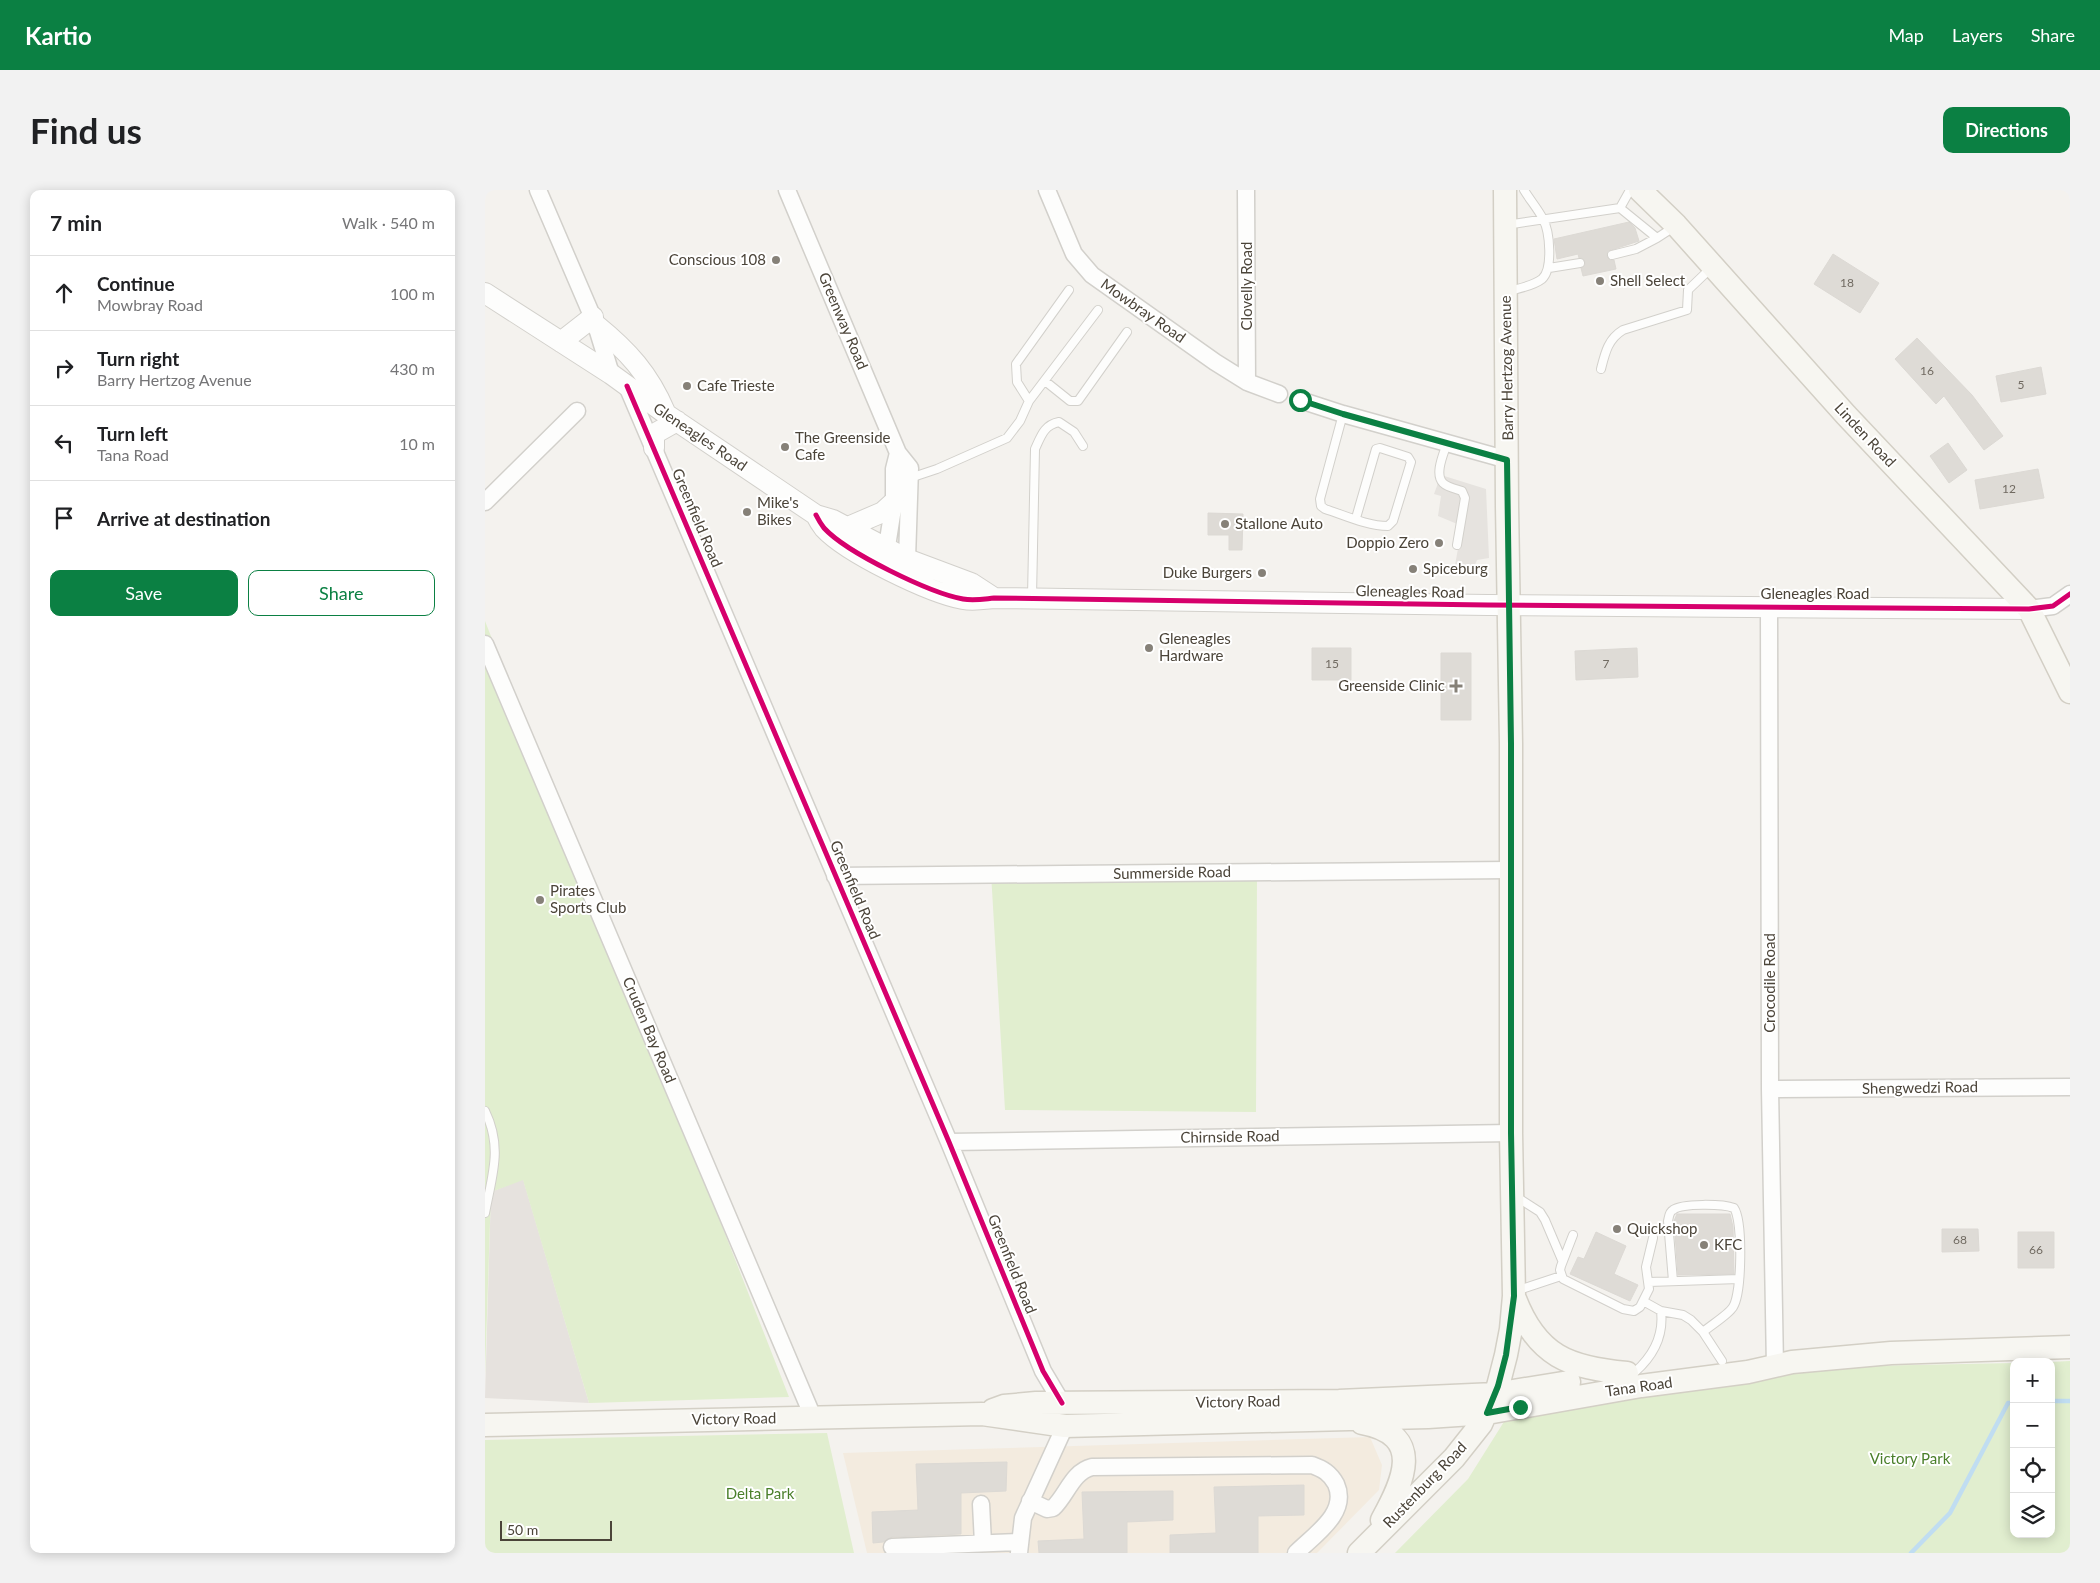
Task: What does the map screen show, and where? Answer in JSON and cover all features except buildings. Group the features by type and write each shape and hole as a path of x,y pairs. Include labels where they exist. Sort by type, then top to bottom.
{"main road":[{"name":"Barry Hertzog Avenue","path":"1491,1404 1508,1347 1513,1294 1509,870 1511,743 1505,190"},
{"name":"Linden Road","path":"1640,190 1675,225 1846,415 2029,609 2070,692"},
{"path":"1513,1294 1530,1331 1542,1345 1553,1353 1591,1369 1631,1373"},
{"name":"Tana Road","path":"1491,1404 1576,1396 1780,1363 1891,1353 2070,1347"},
{"name":"Tana Road","path":"1491,1404 1631,1373 1722,1362 1780,1363"},
{"name":"Victory Road","path":"485,1425 989,1411 1036,1403 1339,1401 1491,1404"},
{"path":"1065,1426 1070,1418 1081,1412 1142,1403"},
{"name":"Victory Road","path":"989,1411 1065,1426 1344,1420 1491,1404"},
{"name":"Rustenburg Road","path":"1366,1546 1454,1458 1475,1432 1491,1404"},
{"path":"1344,1420 1370,1424 1382,1430 1396,1440 1403,1455 1405,1468 1400,1487 1366,1546"}],"street":[{"path":"538,190 595,321 611,374"},
{"name":"Greenway Road","path":"787,190 898,453 910,468 905,568"},
{"name":"Mowbray Road","path":"1047,190 1075,254 1091,275 1215,362 1247,382 1279,394"},
{"name":"Clovelly Road","path":"1246,190 1247,382"},
{"name":"Gleneagles Road","path":"485,293 611,374 672,418 816,515 847,527 885,558"},
{"path":"561,342 595,321"},
{"path":"595,321 622,346 645,373 672,418 654,434 653,448"},
{"name":"Greenfield Road","path":"627,386 949,1142 1043,1371 1062,1403"},
{"path":"1300,400 1507,460"},
{"path":"485,502 577,410"},
{"path":"885,558 894,502 894,469 898,453"},
{"path":"847,527 883,512 894,502"},
{"name":"Gleneagles Road","path":"816,515 823,527 833,536 885,558 960,598 972,600 994,598 1509,605 2029,609"},
{"path":"2029,609 2053,606 2070,594"},
{"name":"Crocodile Road","path":"1769,606 1771,1090 1780,1363"},
{"name":"Cruden Bay Road","path":"485,644 813,1417"},
{"name":"Summerside Road","path":"835,876 1509,870"},
{"name":"Shengwedzi Road","path":"1771,1090 2070,1087"},
{"name":"Chirnside Road","path":"949,1142 1511,1133"},
{"name":"Greenfield Road","path":"1036,1403 1042,1392 1043,1371"},
{"path":"892,1547 983,1543 1019,1547 1023,1518 1065,1426"},
{"path":"1030,1502 1047,1509 1053,1508 1077,1476 1083,1470 1092,1467 1313,1465 1325,1470 1333,1478 1340,1498 1339,1507 1332,1517 1296,1553"},
{"path":"981,1504 983,1543"}],"lane":[{"path":"1506,292 1535,283 1543,278 1549,268 1548,241 1544,220 1524,190"},
{"path":"1620,208 1630,190"},
{"path":"1506,225 1620,208 1657,238"},
{"path":"1612,255 1636,249 1657,238 1675,225"},
{"path":"1549,268 1580,262"},
{"path":"1601,368 1611,339 1617,333 1687,310 1688,290 1713,267"},
{"path":"1029,402 1017,382 1016,364 1069,290"},
{"path":"910,478 937,469 1007,438 1020,421 1029,402 1098,310"},
{"path":"1045,381 1070,401 1078,402 1127,332"},
{"path":"1343,414 1320,503 1325,509 1383,526 1391,524 1411,464 1408,457 1380,448 1376,449 1356,518"},
{"path":"1032,599 1035,449 1043,430 1051,424 1059,422 1074,432 1083,446"},
{"path":"1447,443 1439,472 1441,480 1444,484 1462,491 1465,498 1457,545"},
{"path":"485,1112 495,1139 495,1156 485,1213"},
{"path":"1511,1194 1539,1212 1545,1220 1562,1260"},
{"path":"1673,1281 1668,1221 1673,1210 1680,1207 1720,1205 1734,1208 1740,1224 1739,1279 1733,1307 1703,1332"},
{"path":"1573,1235 1562,1260 1561,1276 1566,1282 1628,1310 1637,1310 1649,1289 1646,1267 1653,1238"},
{"path":"1513,1294 1561,1276"},
{"path":"1649,1282 1739,1279"},
{"path":"1643,1301 1661,1312 1683,1315 1703,1332 1722,1362"},
{"path":"1631,1373 1646,1362 1654,1351 1662,1326 1661,1312"}],"shaded area":[{"path":"1441,475 1486,489 1489,558 1477,560 1471,574 1454,571 1462,526 1438,516 1441,496 1434,494"},
{"path":"523,1179 589,1403 485,1398 491,1192"},
{"path":"1370,1437 1382,1465 1379,1490 1317,1553 867,1553 843,1453"}],"green space":[{"name":"Pirates Sports Club","path":"485,621 789,1397 589,1403 523,1180 491,1192 485,1375"},
{"path":"991,873 1257,876 1256,1112 1005,1110"},
{"name":"Victory Park","path":"2070,1361 2070,1553 1395,1553 1468,1479 1517,1401 1765,1368 2010,1363 2010,1538 2055,1538 2055,1362"},
{"name":"Delta Park","path":"827,1433 854,1553 485,1553 485,1440"}],"waterway":[{"path":"2055,1401 2070,1401"},
{"path":"1911,1553 1950,1513 2008,1403 2010,1403"}],"cycle path":[{"path":"627,386 949,1142 1043,1371 1062,1403"},
{"path":"816,515 824,528 835,538 869,560 931,589 971,600 994,598 1488,605 2029,609 2053,606 2070,594"}],"place":[{"name":"Conscious 108","path":"776,260"},
{"name":"Shell Select","path":"1600,281"},
{"name":"Cafe Trieste","path":"687,386"},
{"name":"The Greenside Cafe","path":"785,447"},
{"name":"Mike's Bikes","path":"747,512"},
{"name":"Stallone Auto","path":"1225,524"},
{"name":"Doppio Zero","path":"1439,543"},
{"name":"Spiceburg","path":"1413,569"},
{"name":"Duke Burgers","path":"1262,573"},
{"name":"Gleneagles Hardware","path":"1149,648"},
{"name":"Greenside Clinic","path":"1456,686"},
{"name":"Pirates Sports Club","path":"540,900"},
{"name":"Quickshop","path":"1617,1229"},
{"name":"KFC","path":"1704,1245"}],"route":[{"path":"1300,400 1507,460 1511,743 1509,870 1512,1257 1514,1296 1506,1355 1498,1386 1487,1413 1520,1407"}]}
